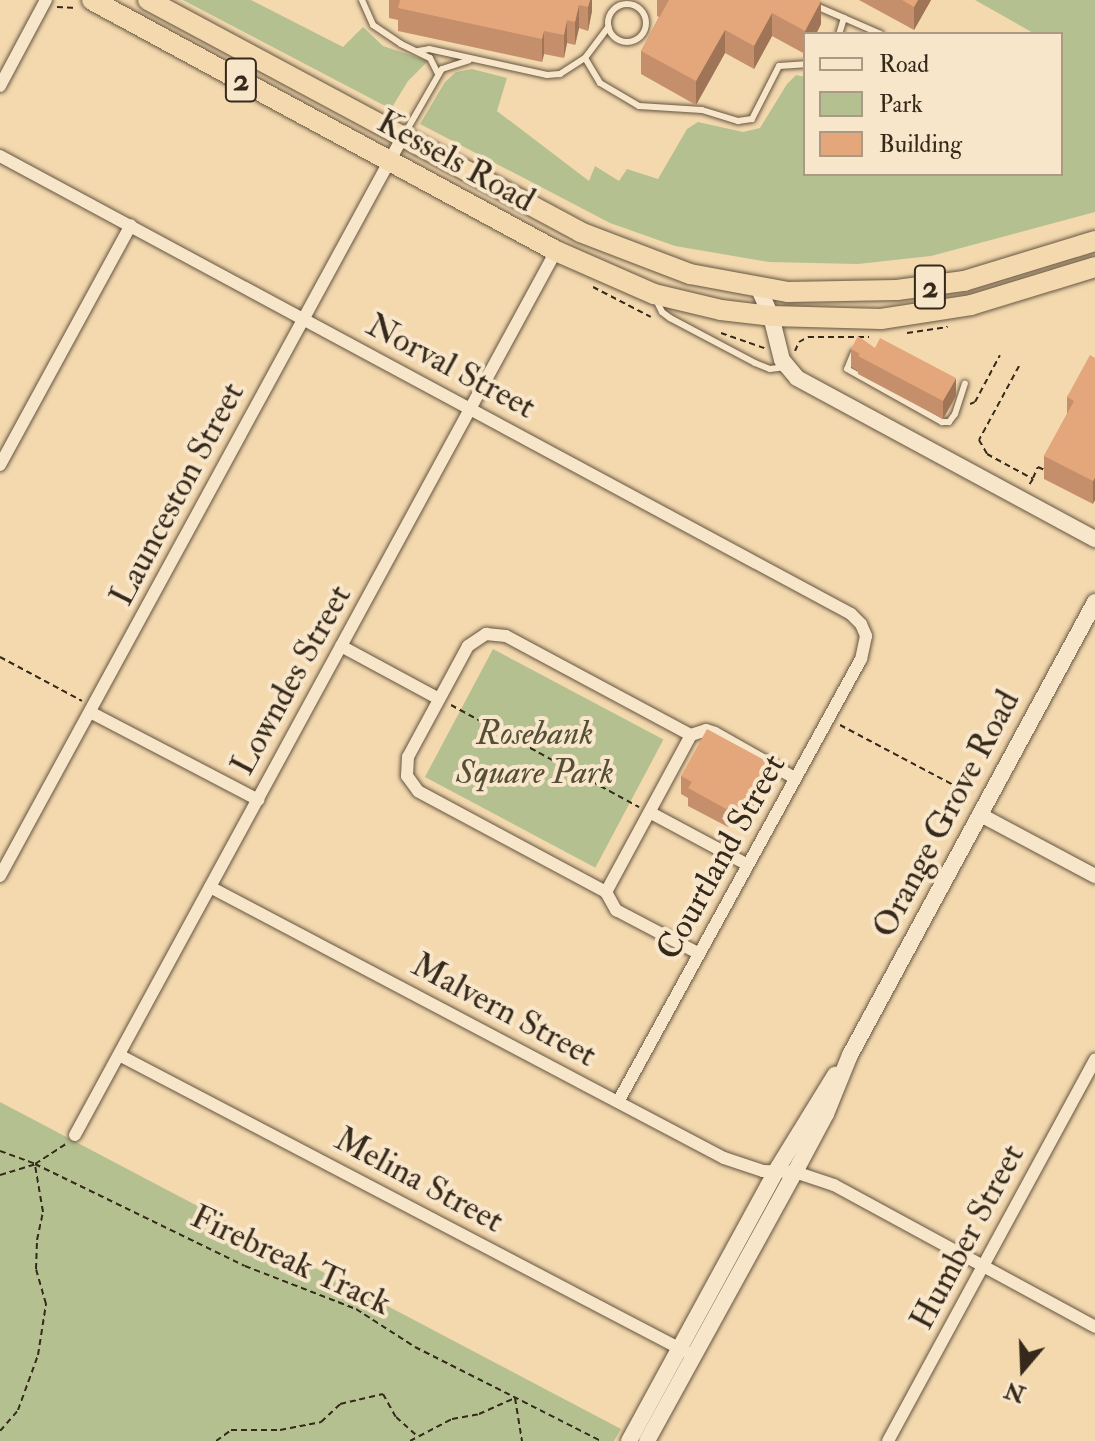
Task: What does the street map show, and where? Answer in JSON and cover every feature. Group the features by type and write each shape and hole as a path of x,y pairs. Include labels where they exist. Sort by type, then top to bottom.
{"highway":[{"name":"Kessels Road","path":"92,0 556,251 654,294"},
{"name":"Kessels Road","path":"148,0 402,138 615,248 690,274 759,289"},
{"name":"2","path":"759,289 829,294 929,287 964,281 1095,241"},
{"name":"2","path":"654,294 721,310 854,321 912,316 991,300 1095,267"}],"main road":[{"path":"759,289 771,316 778,350 786,367"},
{"name":"Kessels Road","path":"786,367 804,383 1095,539"},
{"name":"Orange Grove Road","path":"629,1441 687,1353 795,1172 826,1114 850,1055 1095,602"},
{"name":"Orange Grove Road","path":"647,1441 776,1171 813,1106 850,1055"}],"street":[{"path":"0,86 46,0"},
{"name":"Launceston Street","path":"0,876 402,138"},
{"name":"Norval Street","path":"0,156 851,614 866,636"},
{"path":"0,465 131,225"},
{"name":"Lowndes Street","path":"75,1135 556,251"},
{"path":"691,735 498,633 486,634 468,646 406,766 411,784 606,892 616,910 698,953"},
{"name":"Courtland Street","path":"618,1102 861,659 866,636"},
{"path":"341,646 439,699"},
{"path":"90,712 258,800"},
{"path":"606,892 691,735 706,730 715,733 795,778"},
{"path":"983,808 1095,876"},
{"path":"651,813 746,864"},
{"name":"Malvern Street","path":"210,887 724,1158 757,1170 795,1172 862,1199 1095,1327"},
{"name":"Melina Street","path":"119,1055 687,1353"},
{"name":"Humber Street","path":"889,1441 1095,1060"}],"lane":[{"path":"362,0 373,25 387,37 430,58 438,74"},
{"path":"802,0 876,32"},
{"path":"418,51 429,49 547,75 573,68 585,58 608,27 609,15 625,4 638,8 645,18 645,30 631,41 620,40 608,27"},
{"path":"840,32 844,18"},
{"path":"585,58 600,83 639,106 702,110 738,121 752,119 779,66 803,64"},
{"path":"402,138 438,74 448,65 471,60"},
{"name":"Kessels Road","path":"654,294 660,310 670,318 764,367 786,367"},
{"path":"870,350 855,351 849,357 847,369 942,422 949,422 955,414 965,384"}],"path":[{"path":"588,284 654,318"},
{"path":"715,331 768,349"},
{"path":"958,399 968,404 975,402 1000,355"},
{"path":"1019,366 979,440 987,454 1033,479"},
{"path":"1029,485 1038,467 1047,472"},
{"path":"0,657 83,702 90,712"},
{"path":"439,699 651,813"},
{"path":"828,718 983,808"},
{"path":"0,1175 35,1164 59,1151 75,1135"},
{"name":"Firebreak Track","path":"0,1151 35,1164 245,1266 356,1309 415,1347 601,1441"},
{"path":"0,1431 18,1410 38,1355 46,1304 36,1269 37,1240 43,1212 35,1164"},
{"path":"216,1441 231,1430 280,1430 321,1422 340,1404 383,1394 396,1417 418,1437"},
{"path":"410,1441 452,1419 479,1414 515,1398 522,1441"}],"green space":[{"path":"183,0 251,0 343,47 363,27 383,46 428,61 408,81 391,109"},
{"path":"975,0 1095,0 1095,212 931,256 858,264 769,262 675,246 610,223 420,124 445,82 456,72 472,69 507,78 497,111 589,181 595,166 619,181 627,169 658,179 687,129 698,122 743,132 760,128 796,75 803,77 803,176 1063,176 1063,32 1031,32"},
{"name":"Rosebank Square Park","path":"493,649 663,740 595,868 425,777"},
{"path":"0,1102 621,1429 614,1441 0,1441"}],"building":[{"path":"400,0 590,0 588,7 579,5 575,22 567,20 564,35 544,31 542,39 398,8"},
{"path":"669,0 821,1 805,31 772,13 754,46 725,30 696,81 641,51"},
{"path":"902,0 918,0 914,7"},
{"path":"858,336 875,348 880,338 956,378 943,401 858,356 860,354 851,349"},
{"path":"1090,355 1095,358 1093,481 1044,456 1074,401 1067,397"},
{"path":"707,729 768,762 742,810 731,804 728,810 688,788 692,782 681,776"}]}
